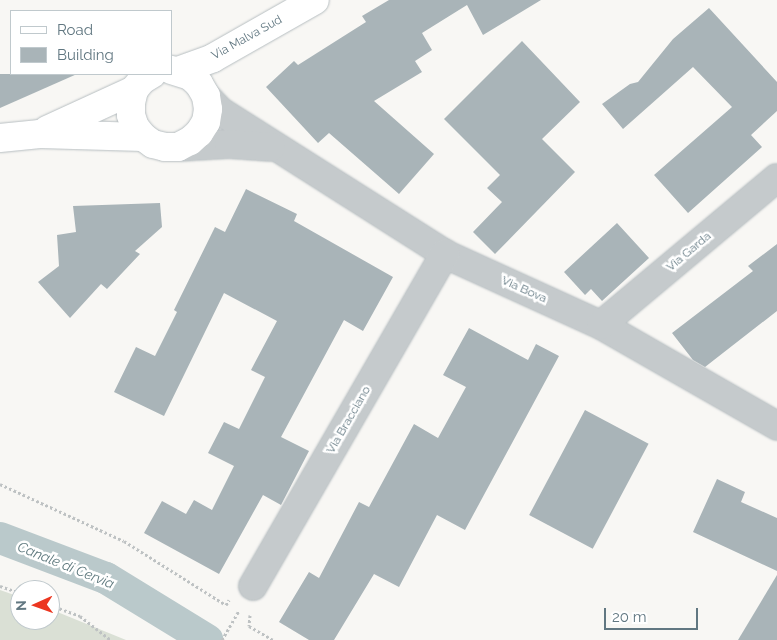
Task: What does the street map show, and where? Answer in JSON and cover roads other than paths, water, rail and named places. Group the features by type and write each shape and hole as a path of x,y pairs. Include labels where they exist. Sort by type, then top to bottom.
{"street":[{"name":"Via Malva Sud","path":"172,72 213,58 315,0"},
{"name":"Via Malva Sud","path":"40,134 159,76"},
{"path":"159,76 190,76 199,84 206,96 208,109 206,122 199,133 190,141 178,146 166,147 153,144 135,128 130,115 131,103 159,76"},
{"name":"Via Bova","path":"206,96 220,111 275,148 445,254 601,325 777,426"},
{"name":"Via Malva Sud","path":"0,138 40,134 143,137"},
{"name":"Via Bova","path":"178,146 229,144 275,148"},
{"name":"Via Garda","path":"601,325 777,178"},
{"name":"Via Bracciano","path":"254,584 445,254"}],"waterway":[{"name":"Canale di Cervia","path":"0,538 106,578 207,640"}]}
